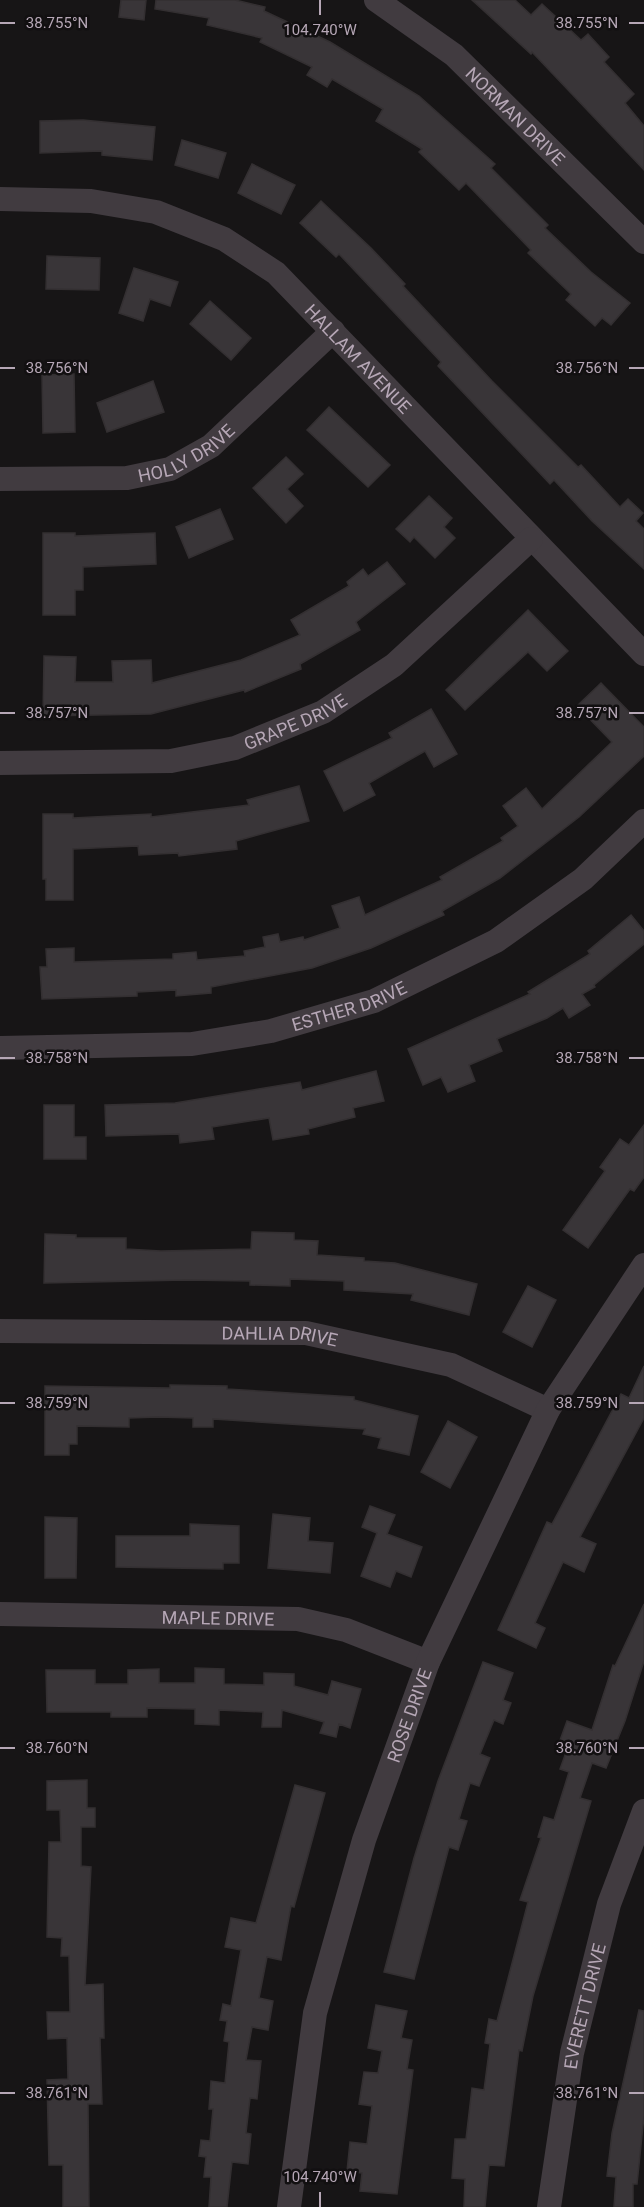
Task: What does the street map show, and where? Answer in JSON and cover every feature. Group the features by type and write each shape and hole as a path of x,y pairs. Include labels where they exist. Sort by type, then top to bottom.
{"street":[{"name":"NORMAN DRIVE","path":"376,0 454,55 644,242"},
{"name":"HALLAM AVENUE","path":"0,199 91,201 146,210 224,239 276,273 644,654"},
{"name":"HOLLY DRIVE","path":"0,479 127,478 170,469 211,446 333,331"},
{"name":"GRAPE DRIVE","path":"0,763 171,761 235,748 323,712 394,665 531,539"},
{"name":"ESTHER DRIVE","path":"0,1048 192,1044 271,1030 374,1001 496,941 583,879 644,821"},
{"name":"ROSE DRIVE","path":"289,2207 315,2013 364,1840 428,1662 548,1410 644,1265"},
{"name":"DAHLIA DRIVE","path":"0,1330 306,1333 452,1365 548,1410"},
{"name":"MAPLE DRIVE","path":"0,1614 298,1619 346,1630 428,1662"},
{"name":"EVERETT DRIVE","path":"549,2207 572,2053 609,1904 644,1811"}],"building":[{"path":"121,0 146,0 144,20 119,17"},
{"path":"156,0 235,0 265,7 264,11 330,42 419,96 495,164 491,168 548,225 545,228 591,272 630,303 611,325 602,318 595,326 566,300 571,294 528,253 531,250 466,183 459,190 419,152 422,149 376,121 383,109 332,79 327,87 307,75 312,67 260,42 262,38 207,25 209,18 155,9"},
{"path":"472,0 515,0 531,15 542,4 581,40 588,34 609,57 604,62 634,94 625,103 644,126 644,170 532,52 531,54"},
{"path":"83,120 155,127 152,160 102,155 102,151 40,153 40,121"},
{"path":"182,140 226,153 218,178 175,165"},
{"path":"252,164 295,185 281,214 238,193"},
{"path":"321,201 371,248 405,284 403,286 492,381 578,467 581,465 620,507 628,499 643,513 636,521 644,529 644,569 592,521 554,480 550,484 438,366 441,362 339,254 336,257 300,223"},
{"path":"47,256 100,258 99,290 46,289"},
{"path":"134,268 178,282 170,306 150,299 143,321 119,313"},
{"path":"210,301 251,338 231,360 190,324"},
{"path":"74,374 75,432 43,433 42,375"},
{"path":"153,381 164,412 107,432 97,403"},
{"path":"329,407 390,465 368,487 307,430"},
{"path":"286,457 303,474 287,489 303,506 286,523 253,488"},
{"path":"429,496 452,518 444,527 455,538 435,558 414,537 410,542 396,529"},
{"path":"220,509 233,539 189,558 176,527"},
{"path":"43,533 75,533 75,536 155,533 156,564 83,567 83,590 75,590 75,615 43,615"},
{"path":"387,562 405,584 356,622 360,630 300,664 301,669 245,692 244,690 151,714 43,716 44,656 76,657 75,682 113,682 112,661 151,660 152,683 241,660 300,635 291,620 349,586 347,582 363,569 368,576"},
{"path":"528,610 568,651 547,671 528,652 465,710 446,690"},
{"path":"601,683 644,727 644,756 579,817 500,878 442,911 444,915 371,948 312,968 211,987 211,993 176,996 176,990 137,992 137,996 42,999 40,967 47,967 46,949 74,948 74,962 173,959 173,954 196,952 197,960 245,956 244,951 265,947 263,937 278,934 280,942 303,937 304,940 340,928 332,906 359,897 365,915 442,880 440,877 503,841 501,838 518,826 503,806 526,788 542,809 612,742 577,706"},
{"path":"431,709 457,754 434,767 425,751 369,783 375,795 344,811 324,771 392,738 389,733"},
{"path":"299,786 309,821 236,841 237,849 179,856 178,853 139,855 138,846 73,849 73,900 46,900 46,879 43,879 43,814 73,814 73,818 151,814 151,817 249,805 247,800"},
{"path":"631,915 644,931 644,944 594,985 595,987 582,994 590,1005 569,1018 563,1008 547,1018 497,1039 502,1051 469,1065 475,1081 448,1092 441,1077 423,1085 408,1049 530,994 528,992 590,954 588,951"},
{"path":"376,1071 384,1101 353,1108 355,1117 308,1129 309,1134 273,1140 269,1118 212,1127 214,1139 180,1143 179,1134 106,1136 105,1105 175,1103 300,1082 302,1090"},
{"path":"44,1105 74,1105 74,1137 86,1137 86,1159 44,1159"},
{"path":"644,1125 644,1177 634,1191 630,1189 588,1248 563,1230 605,1171 600,1167 620,1139 629,1145"},
{"path":"252,1232 294,1233 294,1240 318,1241 317,1255 364,1258 364,1261 395,1263 477,1284 469,1315 411,1300 413,1294 344,1290 344,1281 290,1279 290,1286 250,1285 250,1281 186,1280 44,1283 45,1234 76,1235 76,1238 126,1238 126,1249 161,1251 251,1249"},
{"path":"528,1286 556,1300 532,1347 503,1332"},
{"path":"644,1366 644,1418 580,1537 596,1544 584,1572 563,1562 535,1623 545,1628 536,1648 498,1630 547,1522 552,1524 621,1394 629,1398"},
{"path":"170,1385 227,1386 227,1389 354,1397 354,1400 418,1416 409,1455 378,1448 381,1438 363,1434 365,1429 213,1419 213,1427 193,1427 193,1418 158,1417 129,1418 129,1427 77,1426 77,1444 69,1444 69,1455 45,1455 45,1386 170,1388"},
{"path":"448,1421 477,1437 450,1488 421,1472"},
{"path":"370,1506 395,1515 387,1534 422,1547 411,1577 396,1571 390,1587 361,1576 377,1533 362,1527"},
{"path":"273,1514 310,1518 308,1541 333,1543 330,1573 268,1568"},
{"path":"45,1517 77,1518 76,1578 45,1578"},
{"path":"190,1524 239,1526 239,1563 223,1563 223,1569 116,1567 116,1536 190,1536"},
{"path":"644,1604 644,1661 625,1721 606,1768 592,1763 580,1798 591,1801 533,1996 522,2051 519,2050 504,2166 489,2165 485,2207 464,2207 465,2179 452,2178 455,2139 466,2139 472,2088 484,2090 490,2044 485,2043 489,2019 497,2021 528,1902 520,1900 541,1838 538,1837 544,1817 554,1820 569,1772 560,1769 568,1747 559,1743 567,1721 592,1730 613,1665 615,1666"},
{"path":"483,1662 513,1673 503,1700 511,1703 503,1724 494,1720 480,1754 490,1758 479,1786 470,1783 459,1819 467,1821 458,1850 449,1847 414,1979 384,1972 414,1858 438,1781"},
{"path":"195,1668 224,1669 224,1684 264,1685 264,1673 294,1674 294,1686 328,1695 332,1681 361,1689 350,1728 339,1724 336,1737 320,1733 324,1722 282,1710 281,1727 262,1727 263,1712 219,1710 219,1725 195,1724 195,1709 147,1708 147,1717 111,1717 111,1712 47,1712 46,1670 95,1670 95,1684 128,1684 128,1670 159,1669 159,1683 195,1683"},
{"path":"87,1780 87,1808 95,1808 95,1827 81,1827 81,1866 91,1867 85,1985 103,1984 104,2038 100,2038 102,2104 88,2104 89,2207 63,2207 63,2165 49,2165 47,2080 68,2079 67,2038 48,2039 47,2012 70,2012 69,1956 61,1956 62,1938 47,1937 49,1842 61,1842 60,1810 47,1810 47,1781"},
{"path":"295,1785 325,1793 294,1907 291,1906 281,1960 267,1957 259,1998 273,2001 268,2030 252,2027 246,2060 261,2061 257,2099 250,2098 246,2133 251,2134 248,2164 232,2162 227,2207 209,2207 211,2177 204,2177 206,2157 199,2156 201,2140 210,2141 213,2109 209,2109 211,2081 225,2083 229,2042 224,2041 227,2021 220,2020 223,2004 231,2006 241,1950 225,1947 231,1918 256,1923"},
{"path":"376,2005 407,2011 401,2038 412,2040 407,2069 413,2070 397,2194 360,2191 362,2173 347,2171 350,2142 367,2144 372,2106 359,2104 364,2072 378,2073 382,2051 368,2048"},
{"path":"639,2010 644,2011 644,2116 637,2184 633,2184 633,2207 614,2207 616,2177 607,2176 612,2133"}]}
